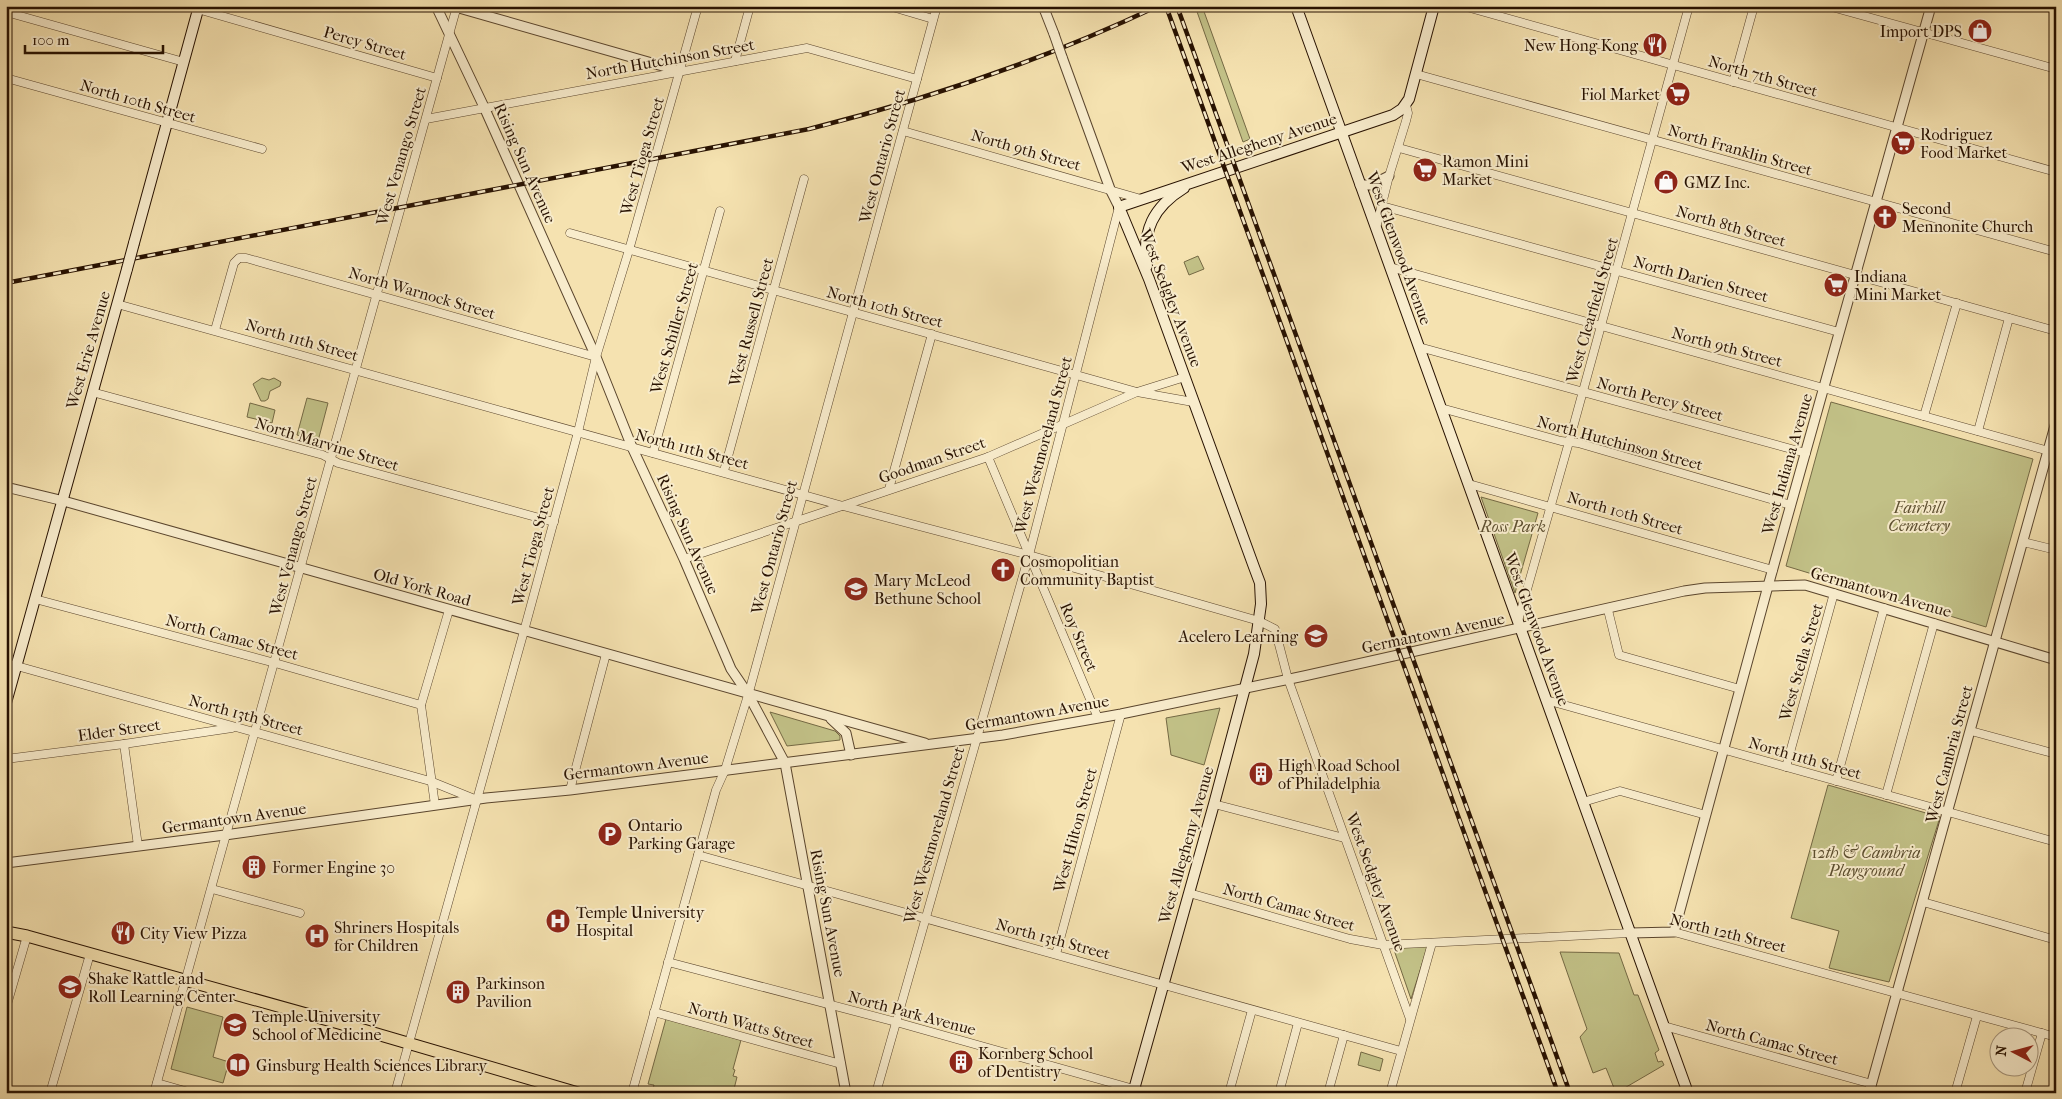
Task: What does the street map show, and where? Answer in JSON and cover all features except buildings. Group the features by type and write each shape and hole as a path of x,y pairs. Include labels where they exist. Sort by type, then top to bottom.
{"main road":[{"name":"West Glenwood Avenue","path":"1296,6 1688,1093"},
{"path":"1406,104 1434,6"},
{"name":"West Erie Avenue","path":"6,703 11,664 35,599 199,8"},
{"name":"West Allegheny Avenue","path":"1119,207 1393,115 1406,104"},
{"path":"1149,279 1146,253 1148,228 1158,210 1174,194 1195,182"},
{"name":"West Sedgley Avenue","path":"1119,207 1149,279 1260,583 1261,604"},
{"name":"West Allegheny Avenue","path":"1134,1091 1254,654 1261,604"},
{"path":"6,928 27,936 408,1043 578,1093"},
{"path":"6,932 27,936"}],"street":[{"path":"187,6 199,8"},
{"name":"Rising Sun Avenue","path":"436,6 484,107 596,357 632,447 684,559 731,669 748,694 784,763 846,1093"},
{"name":"West Tioga Street","path":"395,1093 554,522 596,357 629,250 698,6"},
{"path":"735,61 750,6"},
{"path":"890,6 933,19"},
{"name":"West Ontario Street","path":"632,1093 716,790 725,770 748,694 937,6"},
{"name":"West Sedgley Avenue","path":"1043,6 1110,189 1119,207"},
{"name":"North 7th Street","path":"1463,6 2056,172"},
{"name":"West Clearfield Street","path":"1519,625 1654,140 1689,6"},
{"path":"1734,82 1754,6"},
{"path":"1828,6 1923,34 2056,69"},
{"name":"West Indiana Avenue","path":"1674,932 1768,586 1931,6"},
{"path":"456,7 680,71"},
{"name":"West Venango Street","path":"154,1093 256,732 456,7"},
{"name":"Percy Street","path":"199,8 437,78"},
{"path":"6,12 184,62"},
{"name":"North Hutchinson Street","path":"426,119 807,48 917,79"},
{"name":"North Franklin Street","path":"1416,74 2056,252"},
{"name":"North 10th Street","path":"6,78 262,149"},
{"path":"1376,228 1408,113 1406,104"},
{"name":"North 9th Street","path":"903,131 1141,199"},
{"name":"North 8th Street","path":"1399,148 2056,330"},
{"path":"1360,185 1371,186 1389,176"},
{"name":"West Russell Street","path":"724,471 804,179"},
{"name":"North Darien Street","path":"1382,206 1839,332"},
{"name":"West Westmoreland Street","path":"876,1093 1029,555 1119,207"},
{"name":"West Schiller Street","path":"653,453 720,210"},
{"name":"North 10th Street","path":"570,233 1137,392 1194,402"},
{"name":"North Warnock Street","path":"215,330 234,263 240,258 246,258 596,357"},
{"name":"North 9th Street","path":"1390,267 2052,452"},
{"path":"1924,416 1956,303"},
{"name":"North 11th Street","path":"117,304 724,471 843,506 1029,555 1259,621"},
{"path":"1978,430 2009,318"},
{"path":"889,489 932,334"},
{"name":"North Percy Street","path":"1419,347 1806,453"},
{"name":"Goodman Street","path":"684,559 988,457 1137,392 1185,377"},
{"name":"North Marvine Street","path":"92,392 323,455 338,463 554,522"},
{"name":"North Hutchinson Street","path":"1441,408 1791,504"},
{"name":"West Cambria Street","path":"1870,1088 2023,542 2052,452 2056,422"},
{"name":"Roy Street","path":"988,457 1098,718"},
{"name":"North 10th Street","path":"1469,484 1773,570"},
{"name":"Old York Road","path":"6,488 62,501 829,717 936,744"},
{"path":"2023,542 2056,550"},
{"name":"Germantown Avenue","path":"6,863 226,835 435,805 975,740 1121,714 1288,679 1519,625 1608,610 1704,588 1805,585 2056,660"},
{"name":"West Stella Street","path":"1786,767 1834,593"},
{"name":"North Camac Street","path":"35,599 275,662 421,705"},
{"path":"1836,781 1884,608"},
{"path":"435,805 430,781 421,705 449,610"},
{"path":"1608,610 1619,655 1740,689"},
{"name":"West Sedgley Avenue","path":"1259,621 1275,629 1288,679 1410,1019"},
{"path":"1886,795 1934,623"},
{"path":"570,790 606,654"},
{"name":"North 13th Street","path":"11,664 430,781 477,800"},
{"name":"North 11th Street","path":"1546,700 2056,842"},
{"name":"West Hilton Street","path":"1056,954 1121,714"},
{"name":"Old York Road","path":"829,717 846,733 851,755"},
{"name":"Elder Street","path":"6,759 236,727"},
{"path":"1971,731 2056,754"},
{"path":"124,744 138,846"},
{"path":"1583,802 1620,791 1706,815"},
{"path":"1214,804 1344,838"},
{"name":"North 13th Street","path":"698,855 1401,1051"},
{"path":"212,889 300,913"},
{"name":"North Camac Street","path":"1189,893 1350,939 1383,945"},
{"path":"1923,902 2056,940"},
{"name":"North 12th Street","path":"1383,945 1674,932 2056,1037"},
{"path":"6,1008 27,936"},
{"path":"1390,1093 1432,943"},
{"path":"50,1093 90,954"},
{"name":"North Park Avenue","path":"668,962 896,1022 1134,1091 1148,1093"},
{"path":"1229,1093 1252,1010"},
{"name":"North Watts Street","path":"654,1012 841,1064"},
{"path":"1955,1093 1977,1016"},
{"path":"1279,1093 1298,1022"},
{"name":"North Camac Street","path":"1664,1026 1870,1088"},
{"path":"2025,1093 2042,1033"},
{"path":"1328,1093 1344,1035"},
{"path":"157,1083 192,1093"}],"green space":[{"path":"1195,6 1202,6 1250,139 1243,142"},
{"path":"1198,256 1204,269 1189,275 1184,262"},
{"path":"262,378 269,380 274,378 281,382 280,386 270,391 268,399 265,401 261,401 253,384"},
{"path":"307,398 328,403 318,441 297,435"},
{"name":"Fairhill Cemetery","path":"1831,402 2033,459 1986,627 1786,566"},
{"path":"250,403 275,410 272,423 247,417"},
{"name":"Ross Park","path":"1481,497 1538,513 1515,593"},
{"path":"1220,708 1204,765 1171,755 1166,718"},
{"path":"770,712 835,731 840,736 840,740 787,746"},
{"name":"12th & Cambria Playground","path":"1828,785 1940,817 1889,982 1829,968 1839,931 1791,918"},
{"path":"1428,945 1411,999 1393,947"},
{"path":"1560,952 1619,953 1634,995 1638,995 1659,1050 1655,1053 1658,1062 1662,1061 1664,1065 1616,1093 1606,1068 1593,1073 1580,1037 1587,1029"},
{"path":"187,1007 223,1017 213,1057 229,1062 223,1083 171,1069"},
{"path":"666,1019 741,1040 733,1069 735,1070 733,1076 737,1077 733,1093 668,1093 653,1089 654,1085 648,1084"},
{"path":"1361,1052 1383,1059 1380,1071 1358,1065"}],"railway":[{"path":"6,283 809,129 898,105 986,76 1073,43 1158,6"},
{"path":"1166,6 1558,1093"},
{"path":"1177,6 1570,1093"}],"place":[{"name":"Import DPS","path":"1980,31"},
{"name":"New Hong Kong","path":"1655,45"},
{"name":"Fiol Market","path":"1678,94"},
{"name":"Rodriguez Food Market","path":"1903,143"},
{"name":"Ramon Mini Market","path":"1425,170"},
{"name":"GMZ Inc.","path":"1666,182"},
{"name":"Second Mennonite Church","path":"1885,217"},
{"name":"Indiana Mini Market","path":"1836,285"},
{"name":"Cosmopolitian Community Baptist","path":"1003,570"},
{"name":"Mary McLeod Bethune School","path":"856,589"},
{"name":"Acelero Learning","path":"1316,636"},
{"name":"High Road School of Philadelphia","path":"1261,774"},
{"name":"Ontario Parking Garage","path":"610,834"},
{"name":"Former Engine 30","path":"254,867"},
{"name":"Temple University Hospital","path":"558,921"},
{"name":"City View Pizza","path":"123,933"},
{"name":"Shriners Hospitals for Children","path":"317,936"},
{"name":"Shake Rattle and Roll Learning Center","path":"70,987"},
{"name":"Parkinson Pavilion","path":"458,992"},
{"name":"Temple University School of Medicine","path":"235,1025"},
{"name":"Kornberg School of Dentistry","path":"961,1062"},
{"name":"Ginsburg Health Sciences Library","path":"238,1065"}]}
